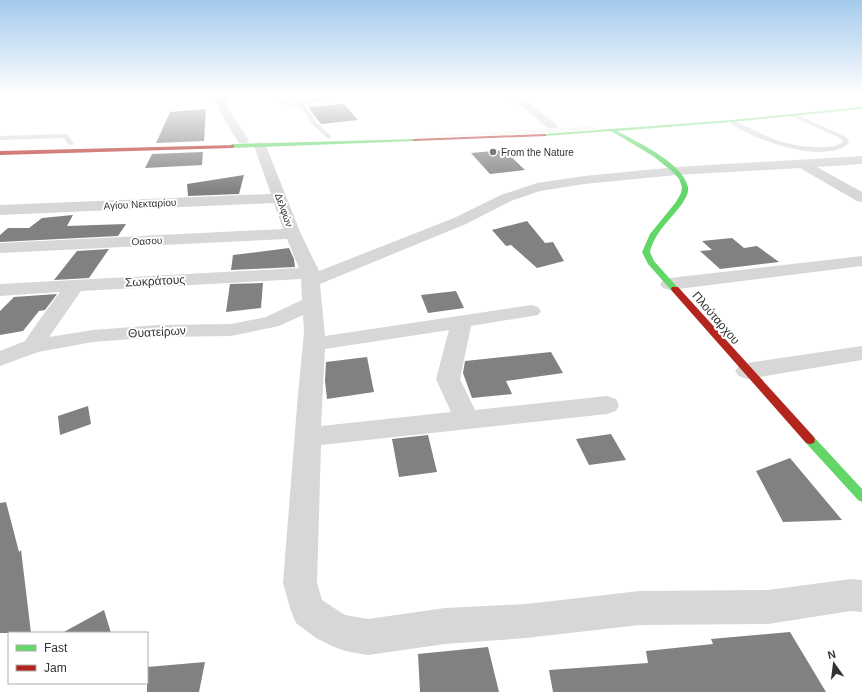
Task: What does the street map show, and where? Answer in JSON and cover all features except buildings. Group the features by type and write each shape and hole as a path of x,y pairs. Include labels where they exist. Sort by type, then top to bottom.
{"main road":[{"path":"0,146 442,134 534,127"},
{"path":"0,153 492,138 614,127"},
{"name":"Πλούταρχου","path":"617,127 676,171 684,182 686,193 650,238 646,248 651,262 747,371 862,497"}],"street":[{"path":"235,127 243,140"},
{"name":"Δελφών","path":"260,146 294,234 311,286 315,332 300,583 308,611 329,626 345,633 368,637 445,626 526,621 640,608 768,607 851,595 862,596"},
{"name":"Θυατείρων","path":"0,359 32,346 93,336 158,331 239,329 272,322 311,286 460,221 506,198 537,186 676,171 862,160"},
{"path":"803,164 862,198"},
{"name":"Αγίου Νεκταρίου","path":"0,210 280,198"},
{"name":"Οασου","path":"0,248 294,234"},
{"path":"670,284 862,261"},
{"path":"32,346 75,286"},
{"name":"Σωκράτους","path":"0,290 75,286 311,286"},
{"path":"314,344 532,311"},
{"path":"461,322 448,379 468,421"},
{"path":"747,371 862,354"},
{"path":"308,437 607,405"}],"lane":[{"path":"318,127 329,137"},
{"path":"742,127 779,145 789,148 807,150 842,146 846,143 846,139 821,127"},
{"path":"0,138 66,136 71,144"}],"shaded area":[{"path":"572,127 596,127 598,129 532,134 409,137"}],"traffic: fast":[{"path":"544,135 647,127"},
{"path":"613,131 655,154 675,170 682,179 685,187 683,196 654,234 646,252 651,262 675,289"},
{"path":"232,146 414,140"},
{"path":"810,440 862,497"}],"traffic: jam":[{"path":"414,140 544,135"},
{"path":"0,153 232,146"},
{"path":"675,289 810,440"}],"place":[{"name":"From the Nature","path":"493,152"}]}
